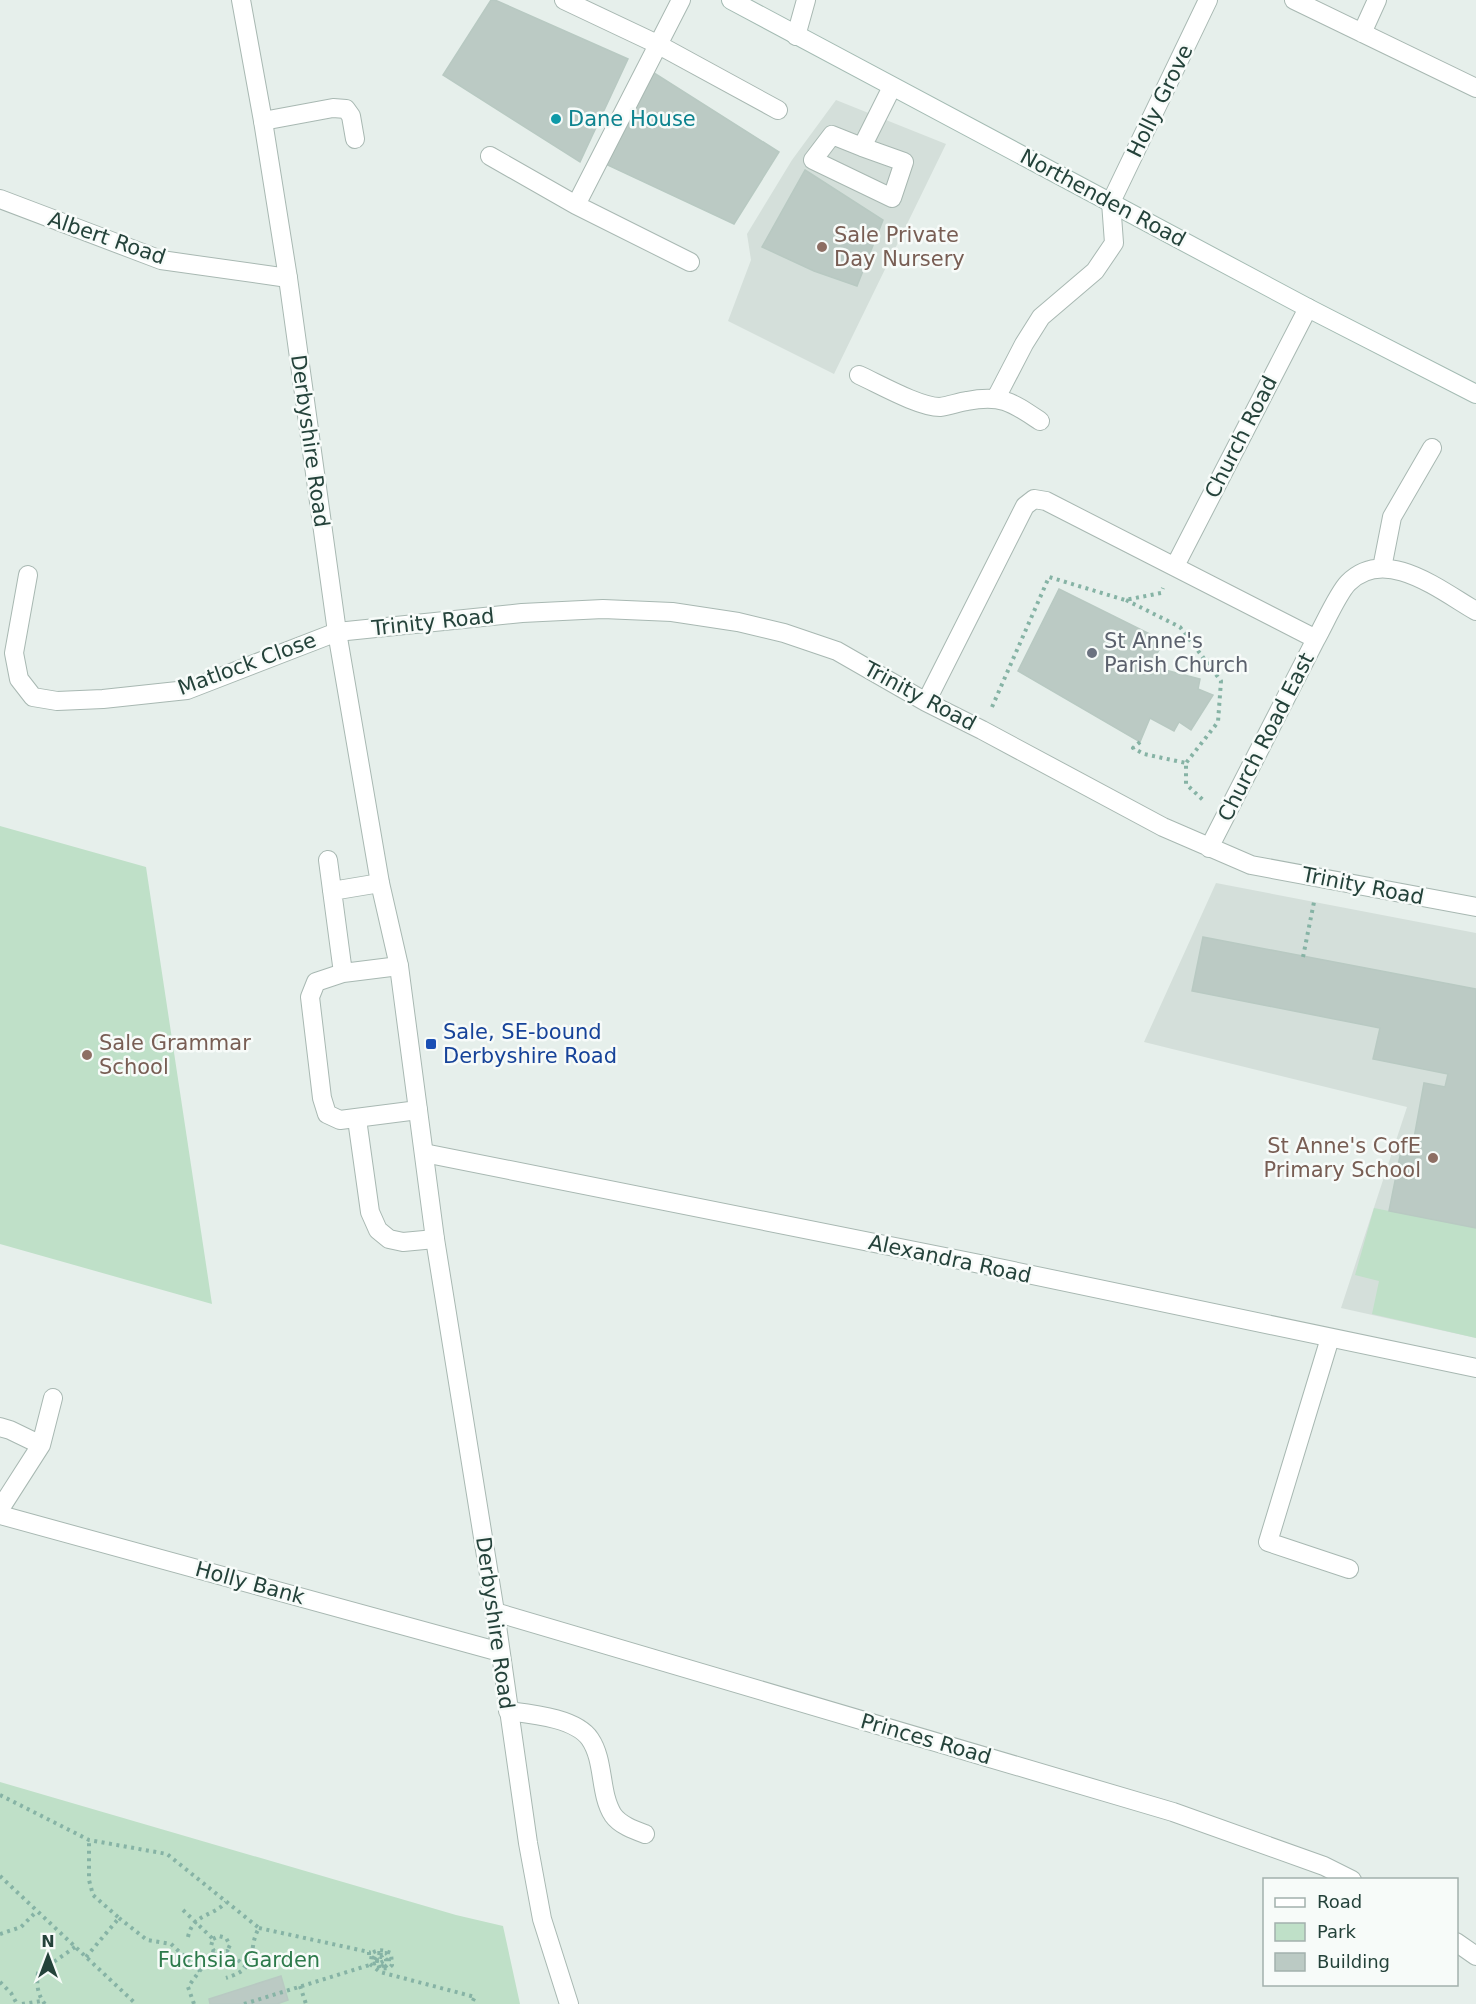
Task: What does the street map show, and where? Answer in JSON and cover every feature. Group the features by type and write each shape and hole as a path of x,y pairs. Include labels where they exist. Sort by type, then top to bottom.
{"street":[{"name":"Derbyshire Road","path":"241,0 288,278 337,632 380,882 399,966 435,1239 495,1612 528,1843 542,1919 573,2003"},
{"path":"564,0 657,44 778,110"},
{"path":"576,205 681,0"},
{"name":"Northenden Road","path":"730,0 1308,308 1476,394"},
{"path":"796,36 806,0"},
{"name":"Holly Grove","path":"1111,202 1208,0"},
{"path":"1294,0 1476,88"},
{"path":"1362,33 1377,0"},
{"path":"862,147 892,87"},
{"path":"262,121 333,108 346,109 351,116 355,139"},
{"path":"832,135 862,147 904,162 892,198 813,160 832,135"},
{"path":"490,156 576,205 690,262"},
{"name":"Albert Road","path":"0,199 161,260 288,278"},
{"path":"996,398 1041,317 1095,272 1114,243 1111,202"},
{"name":"Church Road","path":"1175,566 1308,308"},
{"path":"859,375 916,401 940,407 976,399 996,398 1014,404 1040,422"},
{"path":"1382,568 1392,517 1432,448"},
{"name":"Church Road East","path":"926,702 1025,506 1034,499 1046,501 1175,566 1316,639 1209,848"},
{"path":"1316,639 1347,584 1361,573 1382,568 1395,569 1414,576 1476,611"},
{"name":"Matlock Close","path":"28,575 14,653 19,679 33,697 57,700 103,699 187,690 337,632"},
{"name":"Trinity Road","path":"337,632 522,613 603,609 672,612 738,622 795,636 837,651 926,702 1163,827 1251,865 1476,907"},
{"path":"328,860 343,973"},
{"path":"332,891 380,882"},
{"path":"399,966 343,973 316,982 310,997 322,1098 327,1114 340,1120 418,1110"},
{"path":"357,1119 370,1212 378,1230 389,1239 403,1242 435,1239"},
{"name":"Alexandra Road","path":"424,1153 964,1261 1476,1368"},
{"path":"1330,1338 1268,1542 1349,1569"},
{"path":"0,1509 41,1445 53,1398"},
{"path":"0,1427 41,1445"},
{"name":"Holly Bank","path":"0,1515 501,1652"},
{"name":"Princes Road","path":"495,1612 1173,1812 1324,1866 1348,1878"},
{"path":"508,1711 543,1716 574,1726 590,1738 598,1758 613,1815 625,1826 645,1834"},
{"path":"1458,1943 1476,1956"}],"path":[{"path":"1125,600 1161,593 1175,566"},
{"path":"982,730 1049,577 1125,600 1180,627 1221,681 1218,722 1186,763 1186,784 1204,800 1227,815"},
{"path":"1140,742 1133,748 1144,754 1186,763"},
{"path":"1303,957 1319,877"},
{"path":"0,1795 89,1840 168,1854 259,1928 369,1952 370,1964 380,1972 475,1997 471,2004"},
{"path":"89,1840 89,1880 93,1895 147,1940 171,1944 200,1971"},
{"path":"0,1876 136,2004"},
{"path":"188,1937 195,1922 203,1916 218,1911 226,1902"},
{"path":"183,1910 213,1939"},
{"path":"0,1934 21,1927 37,1911"},
{"path":"86,1957 119,1918"},
{"path":"226,1978 237,1975 246,1967 251,1959 255,1934 259,1928"},
{"path":"213,1939 219,1936 226,1938 230,1946 222,1953 214,1951"},
{"path":"213,1939 214,1951"},
{"path":"22,2004 43,2002 36,1982 38,1973 75,1947"},
{"path":"244,2004 376,1963 374,1961 378,1955 383,1955 386,1959 386,1963 381,1967 385,1967 389,1963 386,1953 377,1953 372,1961 370,1959 372,1953 377,1950 391,1953 392,1965 389,1968 380,1969 378,1964 384,1961 382,1957 378,1957 377,1961 381,1960 378,1959"},
{"path":"194,2004 188,1987 214,1951"},
{"path":"227,1951 246,1967"},
{"path":"0,1982 11,1993 17,2004"},
{"path":"300,1986 306,2004"}],"shaded area":[{"name":"Sale Private Day Nursery","path":"836,100 946,144 834,374 728,321 751,260 747,234 792,160"},
{"name":"St Anne's CofE Primary School","path":"1216,883 1476,933 1476,1338 1341,1308 1407,1107 1144,1042"}],"green space":[{"name":"Sale Grammar School","path":"0,826 146,867 212,1304 0,1244"},
{"path":"1374,1208 1476,1228 1476,1338 1372,1314 1379,1281 1355,1275"},
{"name":"Fuchsia Garden","path":"0,1782 456,1915 503,1926 520,2004 0,2004"}],"building":[{"name":"Dane House","path":"491,0 628,59 580,162 443,75"},
{"path":"654,73 779,152 734,224 599,161"},
{"name":"Sale Private Day Nursery","path":"805,170 883,220 857,286 814,271 762,247"},
{"name":"St Anne's Parish Church","path":"1059,589 1164,641 1150,666 1200,679 1198,689 1213,695 1191,730 1179,722 1174,731 1150,718 1140,742 1018,671"},
{"path":"1203,937 1476,989 1476,1228 1389,1211 1404,1136 1414,1138 1424,1083 1445,1087 1448,1074 1373,1059 1380,1028 1192,991"},
{"path":"281,1976 288,2000 277,2004 210,2004 209,1999"}],"place":[{"name":"Dane House","path":"556,119"},
{"name":"Sale Private Day Nursery","path":"822,247"},
{"name":"St Anne's Parish Church","path":"1092,653"},
{"name":"Sale, SE-bound Derbyshire Road","path":"431,1044"},
{"name":"Sale Grammar School","path":"87,1055"},
{"name":"St Anne's CofE Primary School","path":"1433,1158"}]}
